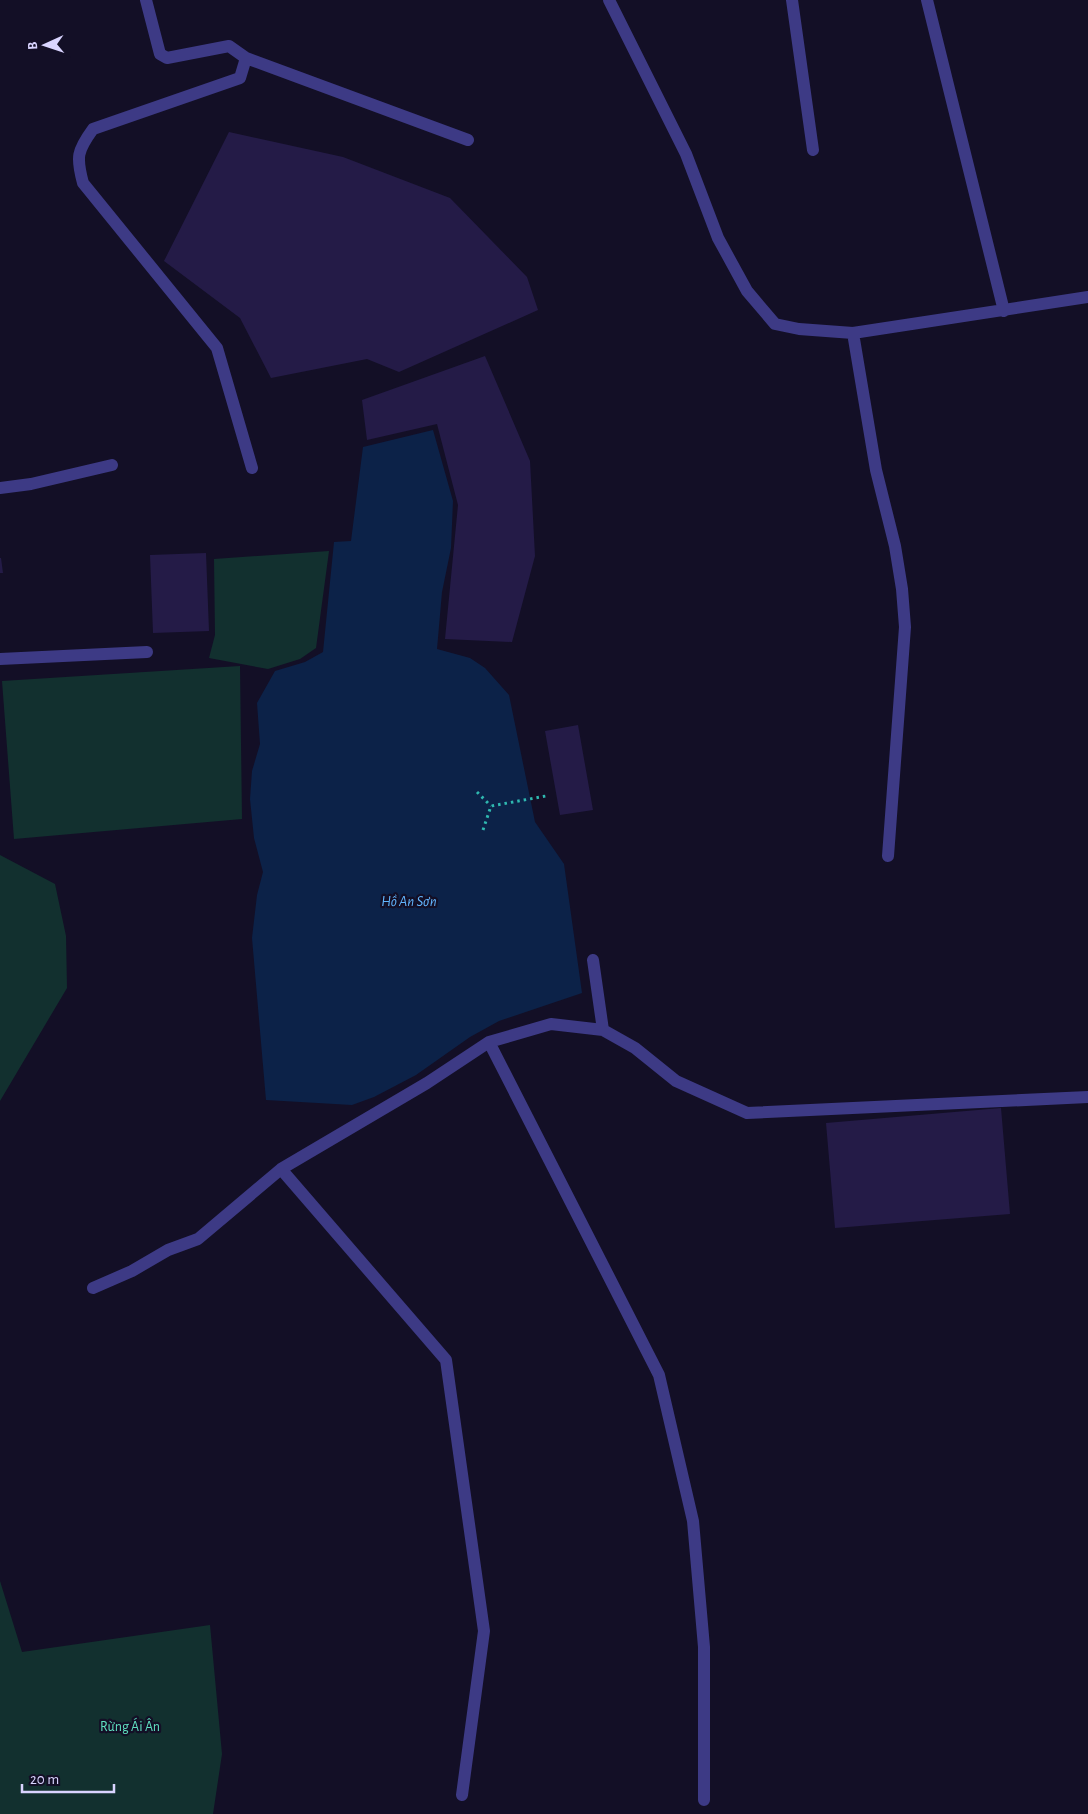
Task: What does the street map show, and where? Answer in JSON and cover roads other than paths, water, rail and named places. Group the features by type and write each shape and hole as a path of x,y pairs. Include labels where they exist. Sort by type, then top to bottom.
{"lane":[{"path":"146,0 160,54 167,58 229,46 246,58 468,140"},
{"path":"609,0 686,154 718,238 748,291 775,324 799,330 853,333 1088,297"},
{"path":"792,0 813,150"},
{"path":"927,0 1004,311"},
{"path":"246,58 240,78 93,129 82,144 77,163 82,183 217,348 252,468"},
{"path":"853,333 876,470 895,546 902,589 905,627 888,856"},
{"path":"0,488 31,484 112,465"},
{"path":"0,659 147,652"},
{"path":"593,960 603,1030"},
{"path":"93,1288 132,1271 168,1250 198,1239 281,1168 427,1083 489,1042 551,1024 603,1030 635,1048 676,1081 747,1113 1088,1097"},
{"path":"489,1042 659,1375 693,1521 704,1647 704,1800"},
{"path":"281,1168 446,1360 484,1631 462,1795"}],"water":[{"name":"Hồ An Sơn","path":"433,430 453,501 451,548 442,592 437,649 470,658 485,668 509,695 535,822 564,864 582,993 499,1021 470,1037 416,1075 374,1097 352,1105 266,1100 252,938 257,895 263,872 254,838 250,799 252,771 260,744 257,703 275,671 305,662 323,652 334,542 351,541 363,447"}],"park label":[{"name":"Rừng Ái Ân","path":"130,1726"}]}
